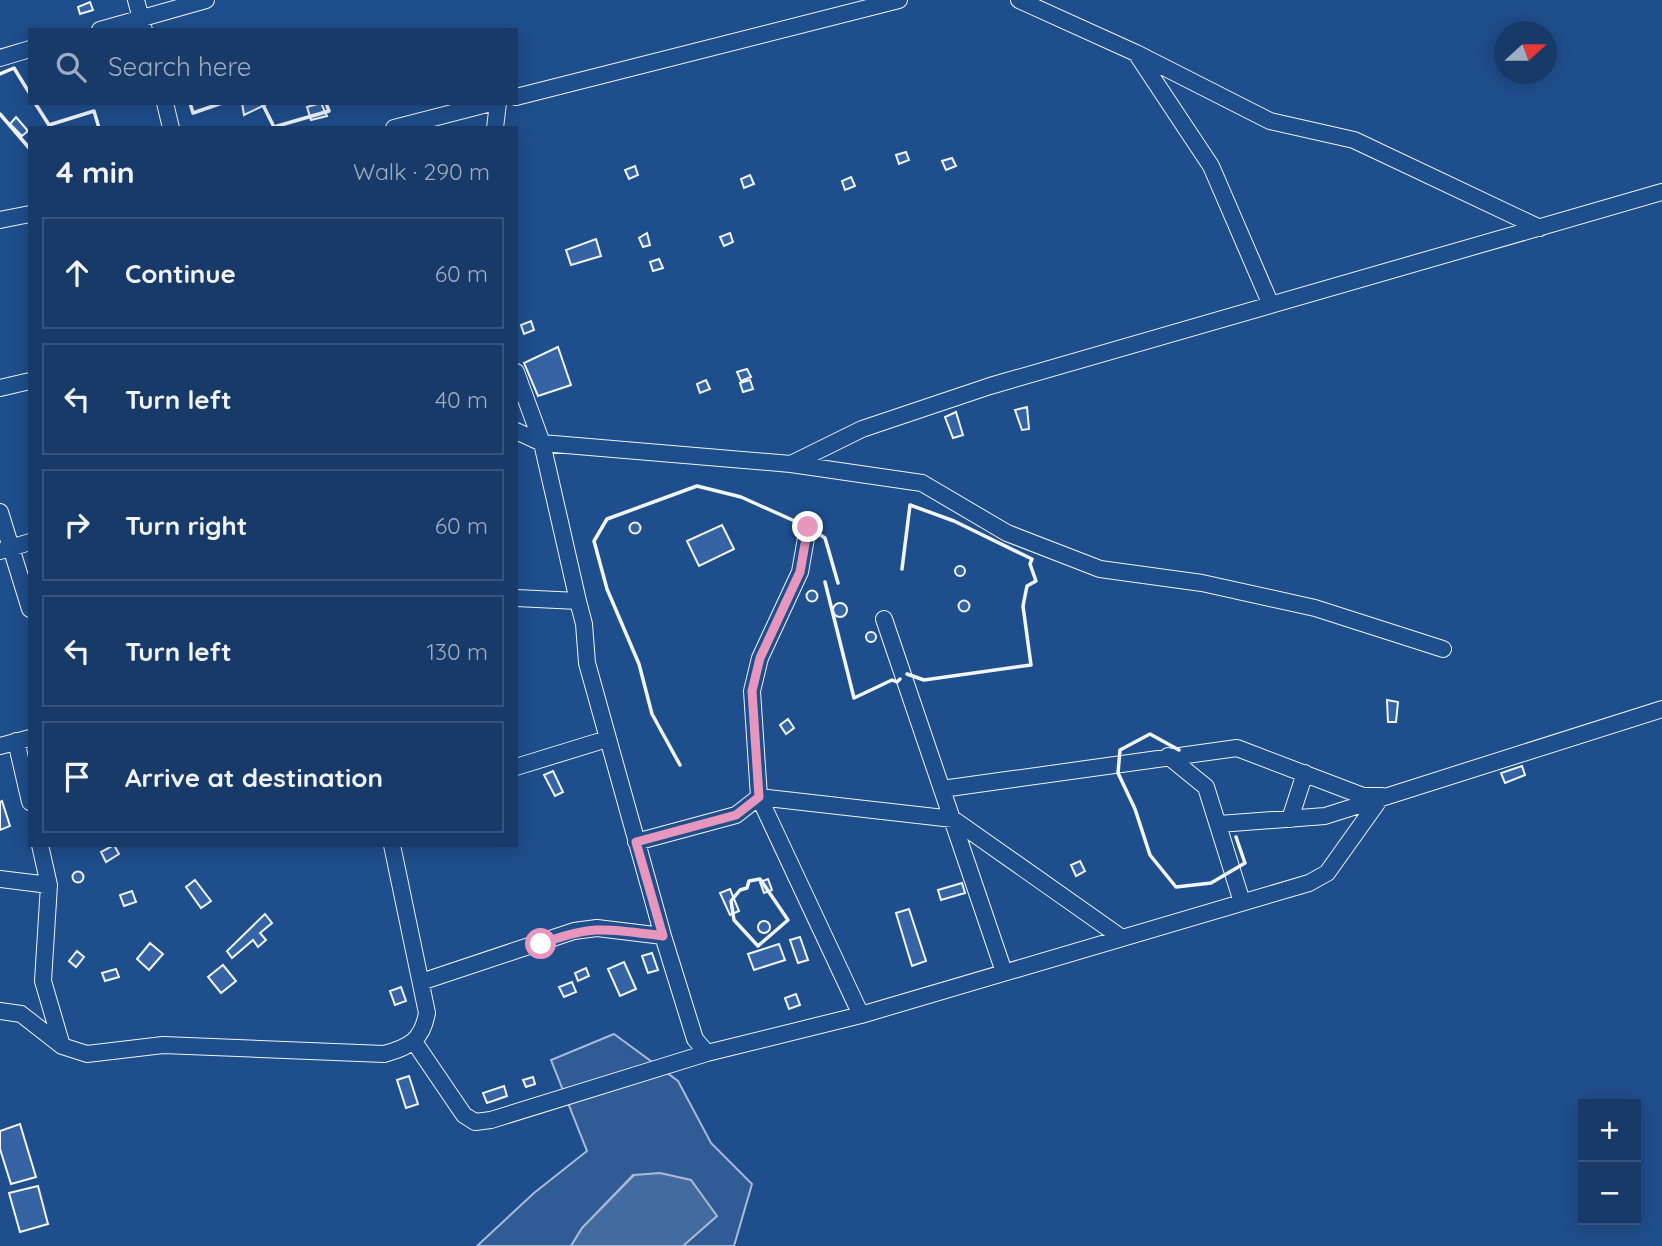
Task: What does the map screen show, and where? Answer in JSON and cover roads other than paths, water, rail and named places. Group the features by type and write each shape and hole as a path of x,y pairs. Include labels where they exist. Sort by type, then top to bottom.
{"street":[{"path":"136,0 142,24"},
{"path":"114,28 142,24 206,0"},
{"path":"518,96 899,0"},
{"path":"1019,0 1136,53 1270,121 1354,141 1540,228"},
{"path":"0,58 28,50"},
{"path":"1136,53 1211,166 1271,305"},
{"path":"165,105 170,126"},
{"path":"402,126 483,105"},
{"path":"495,126 498,105"},
{"path":"791,464 862,429 977,391 1662,192"},
{"path":"0,220 28,214"},
{"path":"518,377 542,443 584,624 587,663 607,739 695,1039 707,1052"},
{"path":"0,388 28,381"},
{"path":"518,432 542,443 791,464 922,483 1007,533 1100,569 1202,583 1315,608 1443,649"},
{"path":"0,512 6,548 28,605"},
{"path":"808,527 800,572 760,658 752,691 759,797 861,1015"},
{"path":"6,548 28,542"},
{"path":"518,598 578,601"},
{"path":"884,619 1004,972"},
{"path":"1219,824 1325,816 1381,796 1662,709"},
{"path":"518,766 607,739"},
{"path":"15,741 28,794"},
{"path":"942,789 1237,748 1363,796 1381,796"},
{"path":"1168,756 1206,787 1242,902"},
{"path":"1290,818 1305,773"},
{"path":"415,1043 464,1115 475,1122 707,1052 861,1015 1309,883 1326,873 1381,796"},
{"path":"636,842 736,815 759,797 953,819 1122,937"},
{"path":"40,847 49,885 43,981 62,1046"},
{"path":"0,1011 20,1014 62,1046 87,1054 163,1045 384,1054 415,1043 424,1030 427,1013 392,847"},
{"path":"0,879 49,885"},
{"path":"421,982 574,931 597,928 663,936"}]}
